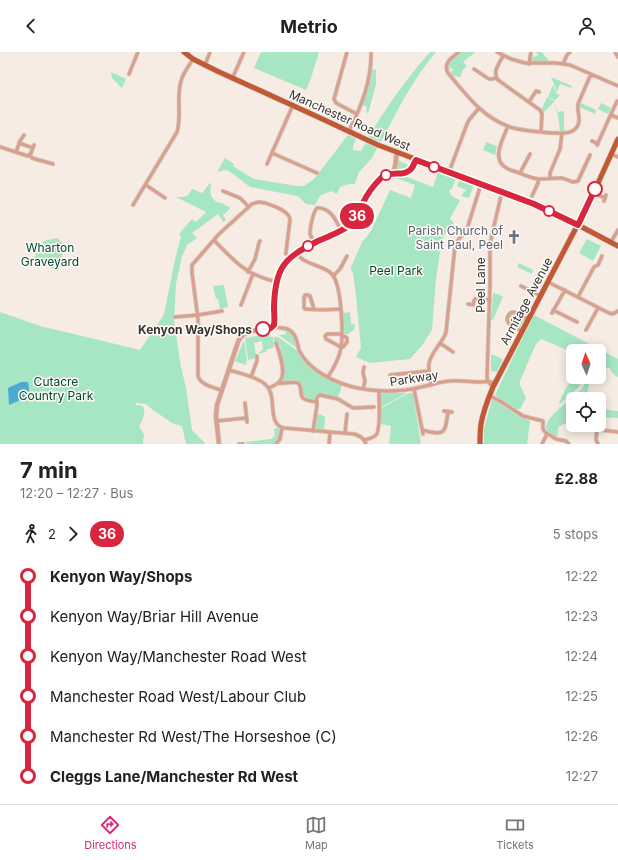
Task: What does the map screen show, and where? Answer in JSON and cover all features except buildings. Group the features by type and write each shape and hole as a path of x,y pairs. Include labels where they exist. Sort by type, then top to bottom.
{"main road":[{"name":"Manchester Road West","path":"184,52 204,66 293,105 376,144 534,204 618,246"},
{"name":"Armitage Avenue","path":"494,385 578,225 618,139"},
{"path":"480,444 481,420 494,385"}],"street":[{"path":"129,74 138,52"},
{"path":"204,66 210,52"},
{"path":"232,79 244,52"},
{"path":"347,52 334,99 338,104 357,114"},
{"path":"349,131 357,114 370,76 371,52"},
{"path":"459,52 448,60 446,66 448,73 478,108 497,121 508,126 526,130 562,133 572,132 577,126 579,119 577,110 578,104 591,74"},
{"path":"497,52 516,61 529,64 552,63 574,67 618,86"},
{"path":"529,64 531,52"},
{"path":"563,64 570,52"},
{"path":"615,52 618,57"},
{"path":"496,78 496,70 503,56"},
{"path":"133,205 177,132 179,124 180,85 182,76 193,59"},
{"path":"474,68 489,79 496,78 538,108 541,113 541,132"},
{"path":"529,102 536,91 539,92"},
{"path":"592,141 598,144 617,102"},
{"path":"268,164 293,105"},
{"path":"449,172 467,124 478,108"},
{"path":"611,115 618,118"},
{"path":"508,126 499,150 499,159 506,168 530,178 562,178 573,182 578,181 588,157"},
{"path":"550,178 550,173 558,154 562,133"},
{"path":"16,152 24,135"},
{"path":"19,143 34,146 30,155"},
{"path":"0,147 26,156 30,155 32,158 53,164"},
{"path":"272,153 317,173"},
{"path":"392,173 395,168 397,153"},
{"path":"611,154 618,157"},
{"path":"520,173 530,156"},
{"path":"219,444 216,421 217,405 238,342 242,336 248,332 274,326 274,305 277,282 281,270 290,258 297,252 348,226 354,220 367,196 379,181 392,173 408,172 416,160"},
{"path":"534,194 538,179"},
{"path":"431,385 429,370 430,360 446,332 455,246 459,238 467,229 481,184"},
{"path":"146,185 165,198"},
{"path":"223,192 240,198 249,207"},
{"name":"Peel Lane","path":"488,381 490,245 492,230 502,192"},
{"path":"593,193 605,198"},
{"path":"221,390 203,384 198,377 198,315 192,265 214,240 249,207 254,203 260,202 288,214 290,219 286,254 290,258"},
{"path":"315,243 310,232 314,211 317,208 321,208 331,213 341,230"},
{"path":"611,243 618,230"},
{"path":"214,240 248,272 277,282"},
{"path":"248,272 260,241"},
{"path":"297,252 302,258 328,271 336,282 341,309 341,347 338,358 328,377"},
{"path":"333,276 346,262 347,256"},
{"path":"578,297 602,256"},
{"path":"243,304 253,274"},
{"path":"548,282 611,314 618,311"},
{"path":"521,286 541,296"},
{"path":"565,290 553,312 576,322 577,317"},
{"path":"314,309 310,296 305,295 304,309 314,309 341,309"},
{"path":"468,304 474,305 475,299 490,300"},
{"path":"586,330 598,308"},
{"path":"175,317 198,315 220,310"},
{"path":"522,331 509,323 507,319 508,315 511,312 515,312 528,319"},
{"name":"Parkway","path":"274,326 277,328 287,328 292,331 299,350 314,368 328,377 363,389 396,391 414,389 449,381 488,381"},
{"path":"341,347 326,339 325,336 326,334 342,335"},
{"path":"269,388 282,379 283,373 276,343"},
{"path":"440,343 453,352"},
{"path":"251,377 257,362 257,356"},
{"path":"359,369 364,369 365,381 363,389"},
{"path":"229,370 263,382 269,388 275,421 278,426 282,428 358,435 366,444"},
{"path":"390,375 429,370"},
{"path":"488,381 488,383 494,385"},
{"path":"278,383 297,383 300,386 303,398 316,402"},
{"path":"414,389 422,432 438,433 444,431 446,428 446,411 452,412"},
{"path":"364,440 375,436 378,433 379,391"},
{"path":"314,431 318,405 316,402 317,397 321,394 341,401 353,408 369,406 374,407"},
{"path":"490,396 523,416 543,421 544,430 547,434 569,444"},
{"path":"245,403 247,422"},
{"path":"346,433 345,418 347,414"},
{"path":"216,421 246,418"},
{"path":"276,444 280,439 282,428"},
{"path":"598,444 595,429 618,432"},
{"path":"329,444 330,432"},
{"path":"542,444 547,434"}],"green space":[{"path":"261,52 319,52 306,90 254,68"},
{"path":"430,52 436,52 413,84 381,142 369,137 397,93"},
{"path":"462,52 476,52 463,62 467,66 462,71 459,78 457,76 455,77 450,72 453,70 451,68 449,70 449,64"},
{"path":"535,52 542,52 549,61 533,62 532,57 537,56 538,54"},
{"path":"372,69 376,70 376,84 368,114 366,112 367,107 362,105 371,80"},
{"path":"111,72 126,79 122,88 112,78"},
{"path":"551,77 572,86 571,88 560,84 557,92"},
{"path":"553,85 557,94 560,95 555,100 548,97"},
{"path":"547,97 555,101 543,113 542,109"},
{"path":"554,103 558,112 564,111 564,131 560,131 558,115"},
{"path":"581,103 596,110 595,114 579,107"},
{"path":"601,103 611,108 608,114 598,109"},
{"path":"348,135 356,139 353,150 361,151 366,143 377,148 372,158 359,172 355,184 340,187 337,194 331,191 320,196 315,205 306,204 297,196 250,187 226,170 217,172 225,158 234,164 233,166 254,179 304,186 314,179"},
{"path":"486,142 497,146 495,155 483,150"},
{"path":"397,160 411,166 406,171 398,171"},
{"name":"Peel Park","path":"438,172 456,178 452,189 450,189 449,192 451,193 450,195 460,200 450,219 454,223 444,236 441,246 436,279 432,330 423,344 410,359 370,363 356,357 361,348 356,296 351,267 363,240 371,231 390,190 411,198 415,185 396,178 404,176 433,187"},
{"path":"460,179 474,184 469,198 461,196 466,190 457,186"},
{"name":"Cutacre Country Park","path":"211,182 210,191 214,200 230,207 229,210 223,215 226,220 223,222 218,214 192,233 197,238 187,245 182,257 176,284 174,321 192,430 205,444 186,444 182,426 172,423 146,404 136,403 136,405 143,406 144,409 144,416 139,427 144,434 143,444 0,444 0,312 43,327 140,350 163,316 181,236 179,234 192,219 196,222 206,212 176,197 186,196 192,189 202,193"},
{"name":"Wharton Graveyard","path":"57,238 65,245 58,271 35,261 34,258 44,241"},
{"path":"587,239 601,246 593,261 579,253"},
{"path":"519,263 533,270 532,274 517,267"},
{"path":"224,285 228,307 220,309 213,286"},
{"path":"493,293 503,297 493,320 491,320"},
{"path":"350,312 351,324 355,324 354,330 348,334 344,334 343,313"},
{"path":"511,314 516,314 525,319 520,328 510,321 509,317"},
{"path":"534,315 589,344 566,344 566,349 541,339 536,344 520,381 520,385 526,398 520,409 516,409 495,395"},
{"path":"282,329 291,334 297,348 279,335 286,334 285,331 281,331"},
{"path":"263,335 273,337 274,347 266,350 266,352 258,354 263,349 262,341 254,343 255,358 248,360 245,338"},
{"path":"274,337 278,337 298,351 310,367 332,381 341,384 342,386 338,397 336,398 320,393 316,395 314,400 308,399 302,393 301,383 297,381 283,382 282,380 285,370 279,349 281,347 274,342"},
{"path":"244,340 247,360 246,365 234,361"},
{"path":"606,353 618,359 618,377 611,371 610,368 606,368"},
{"path":"491,354 503,359 497,372 491,371"},
{"path":"569,384 580,384 573,392 566,392 566,399 560,404 559,403"},
{"path":"584,384 589,384 588,392 578,392 579,391"},
{"path":"383,393 407,393 381,407 381,395"},
{"path":"409,393 413,394 421,444 389,444 391,426 381,424 381,408"},
{"path":"492,400 520,417 530,421 527,444 484,444 484,428"},
{"path":"566,403 566,424 559,426 557,437 547,430 546,426 549,420"},
{"path":"606,410 618,411 618,418 606,417"},
{"path":"317,414 325,416 324,430 316,428"},
{"path":"279,428 281,430 280,436 274,444 248,444 245,442 271,439 275,436 274,429"}],"water":[{"path":"21,382 28,382 29,390 25,398 9,405 8,388"}],"bus line":[{"name":"36","path":"263,329 274,326 274,305 278,277 289,259 297,252 348,226 356,217 370,191 379,181 392,173 399,174 408,172 411,170 416,160 502,191 550,211 578,225 595,189"}],"place":[{"name":"Parish Church of Saint Paul, Peel","path":"514,237"},
{"name":"Kenyon Way/Shops","path":"263,329"}]}
